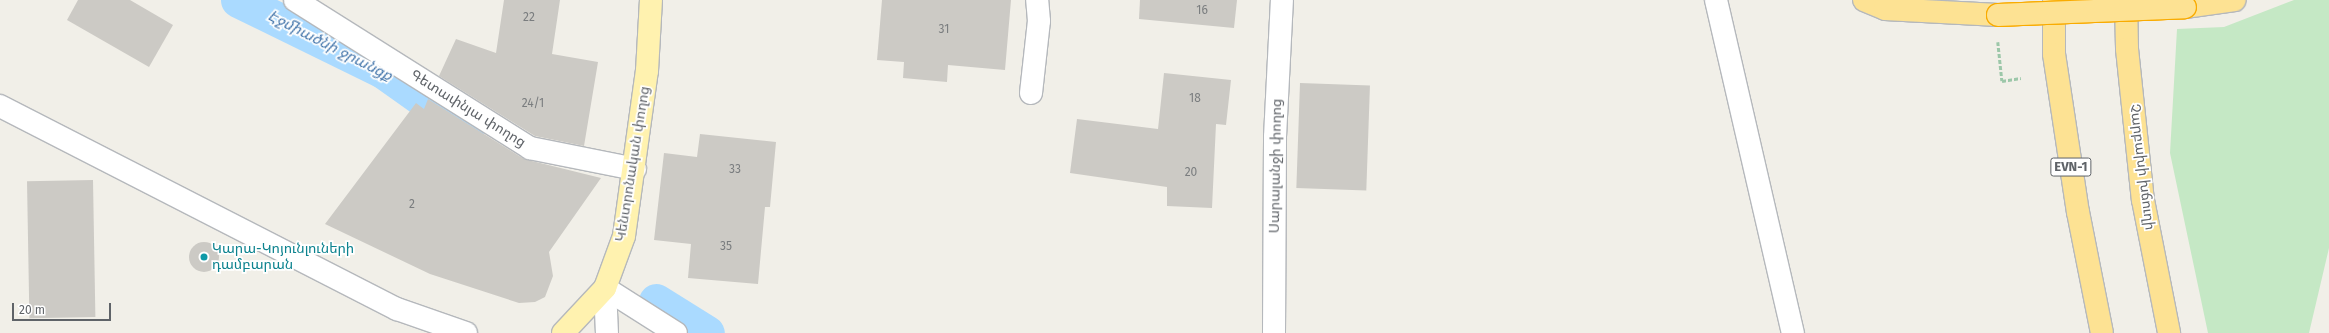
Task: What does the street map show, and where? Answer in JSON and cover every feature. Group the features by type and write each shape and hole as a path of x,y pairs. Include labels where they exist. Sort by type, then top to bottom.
{"highway":[{"path":"1864,0 1885,9 1997,25 2185,7 2236,0"},
{"name":"EVN-1","path":"2054,0 2054,54 2078,212 2102,333"},
{"name":"Չարբախի խճուղի","path":"2126,0 2127,49 2143,200 2169,333"}],"main road":[{"name":"Կենտրոնական փողոց","path":"563,333 605,288 624,236 635,169 647,67 651,0"}],"street":[{"name":"Գետափնյա փողոց","path":"295,0 530,148 635,169"},
{"path":"1031,93 1039,21 1037,0"},
{"name":"Սարալանջի փողոց","path":"1274,333 1275,137 1282,0"},
{"path":"1716,0 1793,333"},
{"path":"0,106 397,310 466,333"},
{"path":"605,288 607,333"},
{"path":"605,288 676,333"}],"path":[{"path":"1997,25 2002,81 2021,78"}],"green space":[{"path":"2294,0 2329,0 2329,248 2309,333 2208,333 2170,153 2177,29 2224,27"}],"building":[{"path":"78,0 130,0 173,25 149,67 67,20"},
{"path":"504,0 560,0 552,54 598,62 584,146 535,136 439,76 456,39 496,53"},
{"path":"882,0 1011,0 1005,70 948,65 947,82 903,78 904,62 877,60"},
{"path":"1140,0 1237,0 1234,28 1139,19"},
{"path":"1164,73 1231,80 1226,125 1216,124 1212,208 1167,206 1167,187 1070,173 1077,119 1158,129"},
{"path":"1300,83 1370,85 1366,190 1296,188"},
{"path":"428,99 524,159 601,178 549,252 553,276 545,297 535,302 519,303 430,274 325,224 416,103 424,109"},
{"path":"700,134 776,142 770,207 765,207 758,284 688,278 691,244 654,240 664,153 697,157"},
{"path":"93,180 95,317 29,318 27,181"},
{"path":"204,242 215,246 219,257 215,268 204,272 193,268 189,257 193,246"}],"waterway":[{"name":"Էջմիածնի ջրանցք","path":"238,0 383,71 466,130"},
{"name":"Էջմիածնի ջրանցք","path":"656,301 707,333"}],"place":[{"name":"Կարա-Կոյունլուների դամբարան","path":"204,257"}]}
